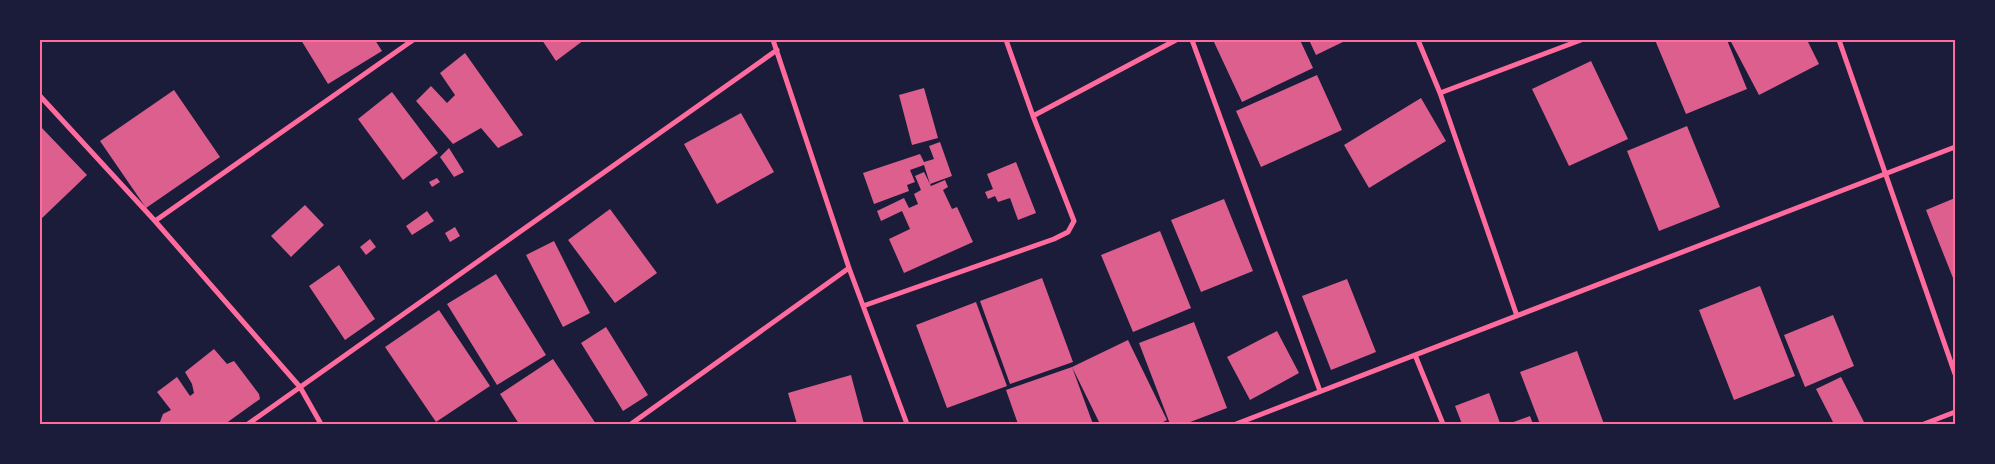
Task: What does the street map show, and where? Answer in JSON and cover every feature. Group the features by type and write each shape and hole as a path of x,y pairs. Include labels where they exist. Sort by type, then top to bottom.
{"street":[{"path":"155,220 413,40"},
{"path":"773,40 849,268 907,424"},
{"path":"863,306 1054,239 1068,232 1074,221 1006,40"},
{"path":"1033,116 1176,40"},
{"path":"1192,40 1320,391"},
{"path":"1418,40 1440,93 1517,316"},
{"path":"1440,93 1581,40"},
{"path":"1839,40 1955,374"},
{"path":"248,424 776,50"},
{"path":"40,96 155,220 300,387 321,424"},
{"path":"1236,424 1955,147"},
{"path":"631,424 849,268"},
{"path":"1415,355 1443,424"},
{"path":"1924,424 1955,412"}],"building":[{"path":"301,40 375,40 382,51 328,84"},
{"path":"542,40 584,40 556,61"},
{"path":"1213,40 1300,40 1313,68 1242,102"},
{"path":"1309,40 1347,40 1316,55"},
{"path":"1655,40 1727,40 1747,89 1686,114"},
{"path":"1730,40 1807,40 1819,64 1759,95"},
{"path":"465,53 523,135 498,148 481,128 453,144 416,101 431,86 447,103 455,95 440,73"},
{"path":"1591,61 1628,139 1569,166 1532,89"},
{"path":"1317,75 1342,130 1261,167 1236,111"},
{"path":"924,88 938,138 912,145 899,95"},
{"path":"174,90 220,157 146,208 100,141"},
{"path":"392,92 438,153 403,180 358,119"},
{"path":"1421,98 1446,141 1369,188 1344,145"},
{"path":"741,113 774,172 717,204 684,144"},
{"path":"40,126 87,175 40,220"},
{"path":"1687,126 1720,207 1659,231 1627,151"},
{"path":"940,142 952,176 930,184 924,165 910,170 915,182 907,185 909,191 874,204 863,173 920,154 924,162 934,159 929,146"},
{"path":"449,148 464,172 454,177 440,157"},
{"path":"1016,162 1036,213 1018,220 1010,198 998,202 995,196 988,199 985,192 993,189 987,174"},
{"path":"924,172 931,186 945,180 948,187 943,190 952,209 957,207 973,242 904,273 889,239 910,229 902,211 881,221 877,211 904,198 909,208 918,204 914,194 921,190 915,176"},
{"path":"437,178 440,182 432,187 429,182"},
{"path":"1955,198 1955,283 1926,210"},
{"path":"1224,199 1253,271 1201,292 1171,220"},
{"path":"305,205 324,225 291,257 271,236"},
{"path":"610,209 657,273 615,303 568,240"},
{"path":"427,211 434,221 412,235 406,226"},
{"path":"455,227 460,236 450,242 445,233"},
{"path":"1160,231 1191,308 1133,332 1101,255"},
{"path":"370,239 376,247 366,255 360,247"},
{"path":"554,241 590,313 563,327 526,255"},
{"path":"339,265 375,319 345,340 309,286"},
{"path":"496,274 546,355 497,385 447,304"},
{"path":"1042,278 1073,362 1010,384 980,301"},
{"path":"1347,279 1376,352 1331,370 1302,296"},
{"path":"1760,286 1795,376 1734,400 1699,310"},
{"path":"976,302 1007,386 947,408 916,325"},
{"path":"439,310 490,386 436,422 385,347"},
{"path":"1833,315 1854,366 1805,387 1784,335"},
{"path":"1194,322 1227,408 1185,424 1170,424 1139,343"},
{"path":"606,327 648,395 623,411 581,343"},
{"path":"1277,331 1299,373 1250,400 1227,357"},
{"path":"1128,340 1167,420 1159,424 1100,424 1072,367"},
{"path":"214,349 227,364 234,361 259,394 260,399 225,424 162,424 160,422 163,414 171,410 157,392 177,377 190,396 194,393 192,384 185,372"},
{"path":"1577,351 1604,424 1540,424 1520,372"},
{"path":"553,359 596,424 519,424 500,394"},
{"path":"1072,367 1093,424 1018,424 1006,390"},
{"path":"851,375 864,424 797,424 788,393"},
{"path":"1841,377 1865,424 1834,424 1816,389"},
{"path":"1489,393 1500,423 1462,424 1455,406"},
{"path":"1530,416 1533,424 1508,424"}]}
